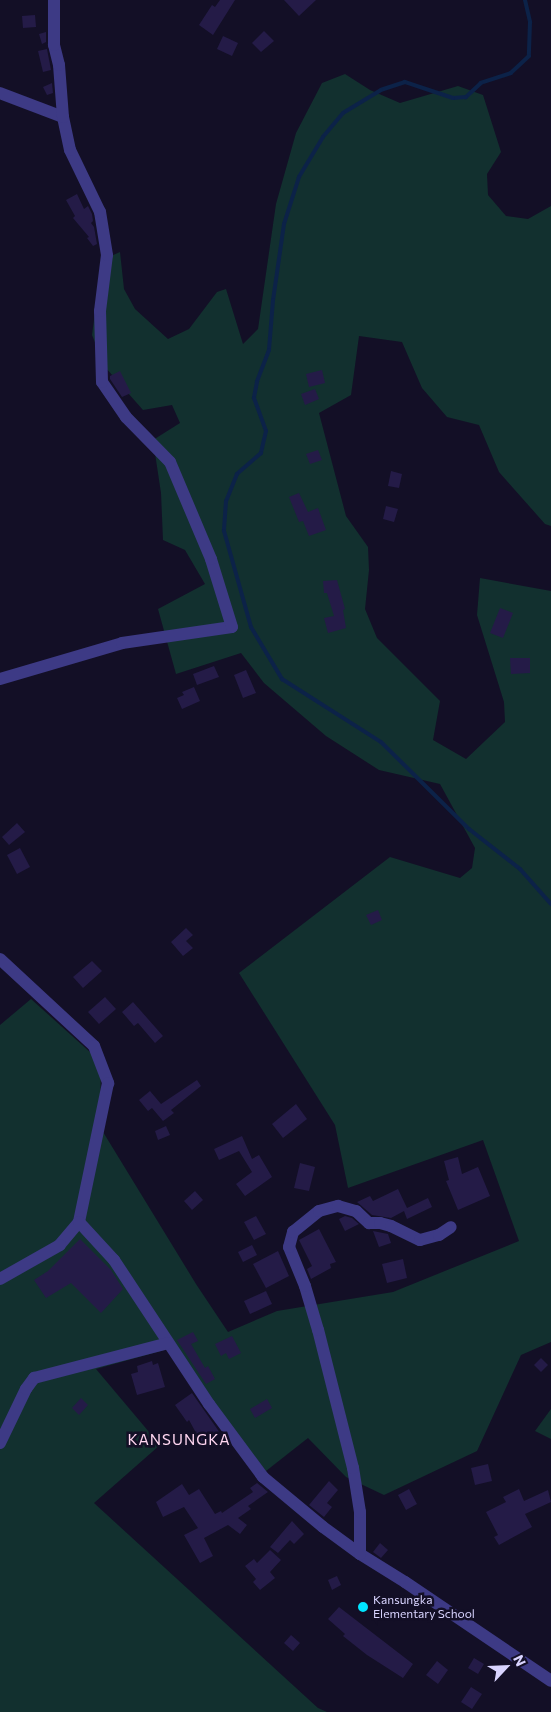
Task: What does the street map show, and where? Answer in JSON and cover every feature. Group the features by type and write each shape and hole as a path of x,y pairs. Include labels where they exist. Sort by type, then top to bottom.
{"street":[{"path":"0,679 122,643 232,627 211,559 170,462 126,417 102,382 100,311 107,255 100,212 70,150 63,117 59,64 54,45 54,0"},
{"path":"0,93 63,117"},
{"path":"0,959 94,1046 108,1084 79,1222 60,1245 0,1279"},
{"path":"360,1554 360,1512 353,1468 312,1313 289,1247 293,1232 319,1210 338,1206 356,1211 369,1224 380,1223 391,1226 420,1240 439,1235 452,1227"},
{"path":"79,1222 114,1260 209,1404 263,1477 323,1528 551,1681"},
{"path":"0,1443 26,1389 34,1378 168,1342"}],"green space":[{"path":"345,74 370,90 400,103 458,86 483,95 501,152 487,174 488,195 506,216 528,219 551,206 551,526 545,524 499,472 479,425 447,417 422,388 402,342 359,336 351,395 319,413 346,516 368,547 369,570 365,609 377,638 440,701 433,740 466,759 505,722 504,702 477,615 480,578 551,591 551,1342 521,1355 477,1451 384,1495 346,1477 308,1438 266,1471 168,1349 96,1369 160,1445 94,1503 318,1708 327,1712 0,1712 0,1025 31,999 101,1062 100,1127 196,1284 228,1332 277,1311 393,1292 519,1241 483,1140 348,1188 335,1125 239,973 390,857 460,878 472,868 475,848 440,784 379,770 326,736 264,683 241,653 176,674 158,609 205,584 185,550 163,540 161,493 153,440 180,423 172,405 143,410 105,367 92,335 102,260 120,252 124,289 135,309 168,339 189,329 217,292 226,289 243,344 258,329 276,204 296,133 322,83"},
{"path":"551,1409 551,1439 535,1431"}],"building":[{"path":"220,0 235,0 213,35 199,25 212,5 215,7"},
{"path":"284,0 316,0 299,16"},
{"path":"35,15 36,27 23,28 22,16"},
{"path":"264,31 274,41 261,52 252,43"},
{"path":"46,32 46,42 42,44 39,34"},
{"path":"223,36 238,43 232,56 217,49"},
{"path":"47,49 51,70 43,72 38,51"},
{"path":"52,83 53,93 47,95 43,87"},
{"path":"77,194 84,209 88,206 92,214 93,221 91,223 94,227 97,244 93,246 87,238 89,237 73,218 75,216 66,200"},
{"path":"322,370 325,383 309,387 306,374"},
{"path":"120,371 131,393 122,397 110,379 110,376"},
{"path":"315,389 319,399 305,405 301,394"},
{"path":"318,450 322,460 310,464 306,454"},
{"path":"391,471 402,474 399,488 388,486"},
{"path":"299,493 308,512 318,508 326,530 309,536 303,521 299,522 289,497"},
{"path":"386,506 398,509 394,522 383,519"},
{"path":"337,580 345,609 343,610 346,628 328,633 324,618 334,616 327,593 324,593 323,581"},
{"path":"500,608 513,613 503,638 490,633"},
{"path":"510,658 530,658 530,673 511,674"},
{"path":"214,666 219,677 197,685 193,674"},
{"path":"246,670 256,693 243,698 234,675"},
{"path":"194,687 200,701 182,709 177,698 184,695 182,692"},
{"path":"17,823 25,832 9,845 2,837"},
{"path":"20,848 30,867 17,874 7,855"},
{"path":"378,910 382,920 371,925 366,915"},
{"path":"186,928 193,935 186,941 193,948 183,956 171,942"},
{"path":"92,961 102,971 83,988 73,977"},
{"path":"105,997 116,1009 99,1024 88,1012"},
{"path":"133,1002 163,1036 155,1043 138,1023 134,1026 122,1012"},
{"path":"197,1080 201,1086 171,1110 174,1113 163,1121 152,1108 148,1111 139,1100 150,1091 161,1104"},
{"path":"296,1104 307,1119 283,1138 272,1124"},
{"path":"166,1126 170,1135 158,1140 155,1131"},
{"path":"242,1136 252,1159 259,1155 272,1177 245,1196 236,1184 252,1172 239,1151 219,1160 214,1149"},
{"path":"458,1157 462,1174 478,1167 490,1196 458,1210 446,1181 449,1180 444,1161"},
{"path":"300,1163 315,1167 309,1191 294,1188"},
{"path":"398,1189 407,1208 428,1198 432,1207 407,1219 404,1211 391,1218 372,1215 357,1202 370,1196 373,1201"},
{"path":"195,1191 203,1200 192,1210 184,1201"},
{"path":"256,1216 266,1234 254,1240 244,1222"},
{"path":"345,1216 352,1218 359,1224 345,1231 339,1219"},
{"path":"319,1229 336,1262 330,1264 331,1268 311,1279 307,1269 312,1266 299,1240"},
{"path":"373,1231 388,1234 391,1243 379,1247"},
{"path":"80,1239 111,1270 123,1289 101,1313 71,1283 46,1298 34,1280 48,1271"},
{"path":"252,1245 257,1255 243,1262 238,1252"},
{"path":"278,1251 289,1276 266,1288 253,1264"},
{"path":"403,1259 407,1278 387,1283 382,1264"},
{"path":"266,1291 272,1304 250,1314 244,1301"},
{"path":"193,1332 198,1341 191,1344 205,1368 208,1366 215,1379 206,1384 177,1340"},
{"path":"232,1336 241,1353 229,1359 226,1353 221,1356 215,1344"},
{"path":"541,1358 548,1365 541,1372 534,1365"},
{"path":"152,1361 153,1365 158,1363 165,1387 137,1395 131,1374 138,1372 137,1366"},
{"path":"192,1393 220,1433 201,1442 189,1420 187,1422 175,1405"},
{"path":"81,1398 88,1405 79,1415 72,1408"},
{"path":"267,1399 272,1408 255,1418 250,1409"},
{"path":"488,1464 492,1481 475,1485 471,1468"},
{"path":"329,1481 338,1490 327,1503 332,1507 324,1517 309,1505"},
{"path":"257,1483 268,1492 248,1506 251,1509 238,1518 247,1525 240,1534 228,1525 204,1538 213,1556 200,1563 184,1535 198,1528 184,1507 163,1517 156,1502 182,1484 189,1495 199,1489 215,1514 221,1511 222,1513 253,1492 250,1488"},
{"path":"409,1489 417,1504 406,1510 398,1495"},
{"path":"519,1489 524,1501 548,1490 551,1502 525,1514 532,1527 499,1545 494,1537 498,1535 486,1512 506,1502 503,1497"},
{"path":"292,1521 304,1534 294,1544 290,1540 278,1553 270,1547"},
{"path":"380,1543 388,1550 381,1558 373,1552"},
{"path":"270,1550 281,1560 270,1572 275,1578 260,1590 253,1582 256,1579 245,1566 254,1559 257,1563"},
{"path":"337,1576 341,1585 332,1590 328,1580"},
{"path":"339,1607 413,1664 403,1678 367,1655 343,1636 345,1634 328,1619"},
{"path":"291,1635 300,1643 293,1651 284,1643"},
{"path":"474,1658 484,1664 478,1674 468,1668"},
{"path":"437,1661 448,1670 438,1684 426,1675"},
{"path":"471,1687 482,1694 472,1709 461,1702"}],"waterway":[{"path":"525,0 530,22 529,56 511,73 481,83 466,97 453,98 405,82 381,90 343,113 323,137 299,177 284,224 273,300 269,350 257,382 254,398 266,431 261,453 237,474 226,501 224,531 251,627 282,679 381,742 469,829 520,869 551,904"}],"place":[{"name":"Kansungka Elementary School","path":"363,1607"}],"district":[{"name":"KANSUNGKA","path":"179,1440"}]}
